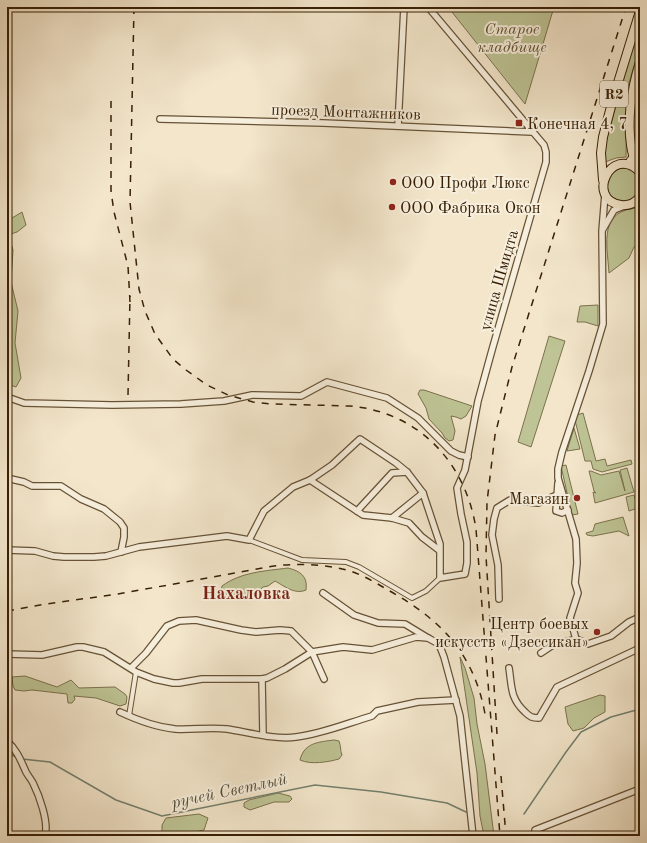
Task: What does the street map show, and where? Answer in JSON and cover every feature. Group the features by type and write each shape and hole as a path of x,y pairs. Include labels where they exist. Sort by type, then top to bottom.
{"main road":[{"name":"R2","path":"605,194 603,188 601,153 603,137 640,11"},
{"name":"R2","path":"639,171 633,155 630,138 631,102 640,62"},
{"path":"603,180 609,170 620,164 627,164"},
{"name":"R2","path":"627,164 639,171"},
{"path":"605,194 614,203 635,202"}],"street":[{"path":"398,126 404,7"},
{"name":"улица Шмидта","path":"428,7 544,145 546,152 546,162 478,401 465,470 457,488 461,514 468,542 468,563 465,574 440,578"},
{"name":"проезд Монтажников","path":"160,119 398,126 532,132"},
{"path":"627,164 640,148 640,136"},
{"path":"568,510 562,513 556,511 558,469 562,452 603,324 602,231 605,194"},
{"path":"602,231 614,210 635,202"},
{"path":"7,397 24,403 112,405 181,404 224,401 252,395 301,396 327,382 387,398 418,418 451,451 459,455 468,456"},
{"path":"7,550 35,551 53,556 64,557 94,557 106,556 139,547 227,536 249,540 302,560 346,562 359,567 412,598 426,591 440,578 440,544 423,493 406,472 381,452 360,439 332,465 310,480 293,487 264,511 249,540"},
{"path":"357,511 392,473 406,472"},
{"path":"558,478 576,539 575,584 578,593 570,618 576,639"},
{"path":"7,480 11,479 24,482 32,486 61,486 81,499 104,509 120,522 124,528 121,552"},
{"path":"310,480 363,515 392,518 409,523 422,537 439,550"},
{"path":"392,518 423,493"},
{"path":"499,599 498,566 492,535 497,508 510,500 538,502 557,495"},
{"path":"324,593 354,615 378,623 405,624 439,644 460,716 472,836"},
{"path":"541,653 553,645 576,639 588,644 611,636 629,622 640,617"},
{"path":"129,716 134,670 162,631 167,626 179,621 196,620 256,632 280,630 291,631 312,652 324,679"},
{"path":"7,654 42,655 83,647 104,652 134,670 154,679 180,683 202,679 262,679 285,669 312,652 343,647 372,650 416,637 428,638"},
{"path":"509,668 515,702 532,718 539,718 557,687 640,648"},
{"path":"262,679 263,735"},
{"path":"120,712 162,728 210,728 295,738 372,716 377,711 418,702 456,700"},
{"path":"7,741 22,760 27,774 38,794 46,828 45,836"},
{"path":"535,836 535,830 640,789"}],"green space":[{"name":"Старое кладбище","path":"448,7 554,7 525,104"},
{"path":"640,17 640,46 629,83 627,96 626,157 616,158 605,162 603,153"},
{"path":"7,78 9,81 9,117 11,128 9,137 7,137"},
{"path":"621,168 627,168 631,169 638,175 641,185 640,192 634,199 627,202 621,202 617,201 610,195 607,188 607,182 608,178 614,171"},
{"path":"640,208 640,243 634,247 629,258 609,273 607,240 611,221 617,214 627,210"},
{"path":"22,212 26,225 17,232 11,234 7,230 7,221"},
{"path":"7,243 11,243 13,250 11,282 18,311 15,343 21,378 16,387 7,384"},
{"path":"598,305 598,326 585,322 577,322 580,306"},
{"path":"549,336 565,341 531,447 518,442"},
{"path":"420,390 472,406 466,416 461,419 451,416 455,431 453,440 449,441 445,438 429,419 426,408 418,394"},
{"path":"583,413 596,461 605,459 607,466 631,460 632,464 602,472 593,469 591,461 585,461 574,416"},
{"path":"574,428 580,449 567,451"},
{"path":"566,465 578,514 572,515 561,466"},
{"path":"627,468 634,492 595,503 593,492 596,493 594,491 589,471 601,475 619,471 625,491 620,470"},
{"path":"634,495 638,508 629,511 626,497"},
{"path":"623,517 629,536 619,531 593,536 587,535 586,533 593,531 595,524"},
{"path":"288,568 302,575 306,581 306,590 294,591 275,581 268,586 263,587 250,599 235,594 229,595 221,592 222,586 229,581 245,575 262,571"},
{"path":"460,657 474,698 477,724 485,764 494,836 484,836 480,816 477,773"},
{"path":"25,676 57,687 71,680 79,688 115,687 127,697 126,704 120,706 96,698 74,696 75,699 72,703 68,703 67,694 32,690 15,690 12,677"},
{"path":"600,695 605,696 605,712 594,718 584,728 573,731 568,724 565,707"},
{"path":"334,740 339,741 340,743 342,755 339,759 314,763 300,760 305,750 312,744"},
{"path":"278,793 290,796 292,799 289,802 274,802 250,810 244,807 244,803 249,800"},
{"path":"199,814 208,818 204,830 177,836 162,835 162,825 166,818"}],"waterway":[{"name":"ручей Светлый","path":"524,814 581,732 611,717 640,709"},
{"name":"ручей Светлый","path":"7,753 16,757"},
{"name":"ручей Светлый","path":"22,759 50,762 116,800 162,816 315,785 381,792 447,803 466,812"}],"railway":[{"path":"134,7 130,202 139,289 145,311 155,334 173,359 186,370 207,385 228,395 253,402 272,404 350,406 375,410 397,418 418,430 435,445 450,463 462,483 471,505 476,529 500,836"},
{"path":"497,734 486,556 487,502 495,435 512,367 626,7"},
{"path":"111,101 111,191 114,212 128,266 130,302"},
{"path":"128,395 130,296"},
{"path":"7,611 118,594 274,566 312,565 341,569 360,575 383,587 407,601 439,626 452,640 473,673 480,692 485,714"},
{"path":"501,776 506,836"}],"place":[{"name":"Конечная 4, 7","path":"519,123"},
{"name":"ООО Профи Люкс","path":"393,182"},
{"name":"ООО Фабрика Окон","path":"392,207"},
{"name":"Магазин","path":"577,498"},
{"name":"Центр боевых искусств «Дзессикан»","path":"597,632"}],"district":[{"name":"Нахаловка","path":"246,593"}]}
